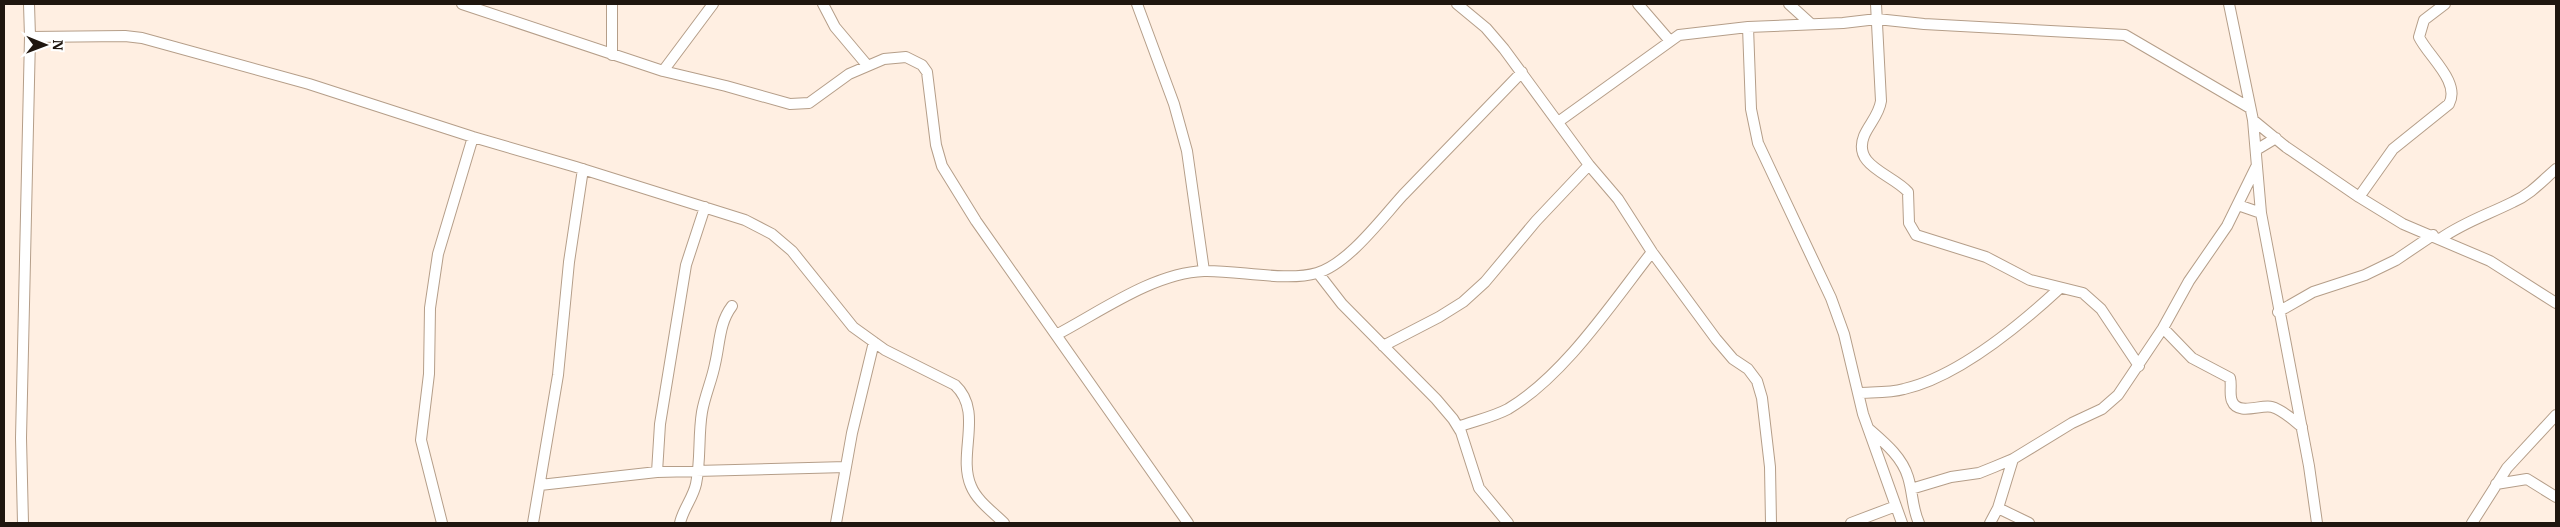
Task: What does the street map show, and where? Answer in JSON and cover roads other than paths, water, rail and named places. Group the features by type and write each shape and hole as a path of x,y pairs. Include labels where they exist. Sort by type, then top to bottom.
{"street":[{"path":"23,523 21,418 30,37 29,4"},
{"path":"462,4 663,71 790,104 801,104 817,98 850,74 884,59 906,57 922,65 927,72 936,145 942,166 976,221 1188,523"},
{"path":"612,4 612,55"},
{"path":"663,71 713,4"},
{"path":"823,4 835,27 867,65"},
{"path":"1137,4 1174,104 1187,152 1204,271"},
{"path":"1457,4 1486,28 1522,72 1589,165 1618,199 1652,252 1722,346 1733,359 1748,369 1757,381 1762,398 1770,467 1771,523"},
{"path":"1638,4 1670,41"},
{"path":"1790,4 1811,24"},
{"path":"1876,4 1881,101 1878,112 1864,136 1860,151 1864,160 1908,192 1910,200 1909,223 1912,232 1922,239 1986,258 2030,280 2083,293 2094,301 2138,366"},
{"path":"2229,4 2253,120 2261,213 2278,312 2302,427 2318,523"},
{"path":"2359,197 2393,149 2452,99 2452,88 2419,37 2424,20 2445,4"},
{"path":"1558,122 1679,36 1748,27 1877,19 1924,24 2125,35 2250,108"},
{"path":"1748,27 1751,109 1758,143 1831,298 1844,334 1858,393 1869,428 1902,523"},
{"path":"30,37 125,36 142,38 309,84 473,137 745,220 772,234 792,251 854,326 874,342 885,350 955,385 963,392 970,429 967,463 971,486 978,497 1004,523"},
{"path":"1056,336 1161,279 1178,274 1204,271 1268,275 1318,273 1332,265 1370,233 1396,203 1522,72"},
{"path":"2253,120 2359,197 2403,224 2490,261 2556,303"},
{"path":"442,523 421,440 429,374 430,308 438,254 473,137"},
{"path":"2256,150 2276,138"},
{"path":"1384,346 1463,302 1485,282 1536,221 1589,165"},
{"path":"1911,489 1951,477 1979,473 2013,459 2072,423 2110,403 2138,366 2163,328 2189,281 2212,250 2238,205 2256,166"},
{"path":"2278,312 2313,292 2353,279 2396,260 2469,220 2520,198 2533,191 2556,168"},
{"path":"533,523 558,375 569,262 583,169"},
{"path":"2238,205 2261,213"},
{"path":"657,472 660,424 686,265 705,207"},
{"path":"1458,427 1506,410 1528,396 1552,375 1652,252"},
{"path":"1318,273 1342,304 1436,399 1458,427 1479,488 1508,523"},
{"path":"1858,393 1904,389 1946,373 1974,356 2038,309 2060,288"},
{"path":"680,523 695,486 704,398 715,366 720,334 727,313 732,306"},
{"path":"2163,328 2192,358 2230,378 2232,401 2237,407 2248,409 2270,406 2279,409 2302,427"},
{"path":"836,523 846,467 874,342"},
{"path":"2472,523 2515,457 2546,428 2556,415"},
{"path":"1869,428 1902,463 1911,489 1919,523"},
{"path":"1990,523 1998,508 2013,459"},
{"path":"540,486 657,472 846,467"},
{"path":"2496,484 2527,479 2556,497"},
{"path":"1851,523 1896,506"},
{"path":"1998,508 2029,523"}]}
